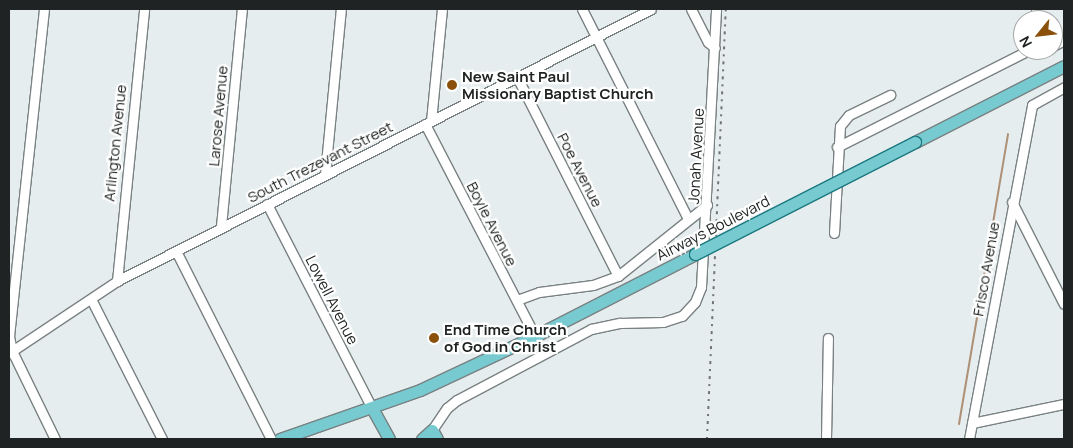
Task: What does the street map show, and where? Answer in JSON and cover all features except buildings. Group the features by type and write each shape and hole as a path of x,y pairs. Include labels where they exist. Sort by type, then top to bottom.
{"main road":[{"name":"Airways Boulevard","path":"280,439 420,390 535,336 1064,66"},
{"path":"372,408 389,439"},
{"path":"422,439 434,435"}],"street":[{"path":"44,9 9,336 10,352 55,439"},
{"name":"Arlington Avenue","path":"117,281 144,9"},
{"name":"Larose Avenue","path":"221,226 242,9"},
{"path":"325,174 341,9"},
{"path":"428,123 442,9"},
{"path":"582,9 688,219"},
{"name":"South Trezevant Street","path":"10,352 117,281 221,226 651,9"},
{"path":"691,9 708,42 715,48"},
{"name":"Jonah Avenue","path":"434,435 447,408 457,400 592,329 620,323 663,322 682,316 695,302 701,287 707,205 716,9"},
{"path":"837,147 1013,58"},
{"name":"Poe Avenue","path":"517,78 618,276"},
{"name":"Frisco Avenue","path":"969,439 1012,202 1032,105 1064,87"},
{"path":"834,233 837,147 844,119 890,95"},
{"name":"Boyle Avenue","path":"428,123 535,336"},
{"path":"1012,202 1064,304"},
{"name":"Lowell Avenue","path":"267,204 372,408"},
{"name":"Airways Boulevard","path":"517,300 539,292 593,285 618,276 707,205"},
{"path":"176,251 271,439"},
{"path":"91,298 162,439"},
{"path":"826,439 828,338"},
{"path":"972,423 1064,404"}],"waterway":[{"path":"959,424 1008,134"}],"railway":[{"path":"707,439 726,9"}],"place":[{"name":"New Saint Paul Missionary Baptist Church","path":"452,85"},
{"name":"End Time Church of God in Christ","path":"434,338"}]}
